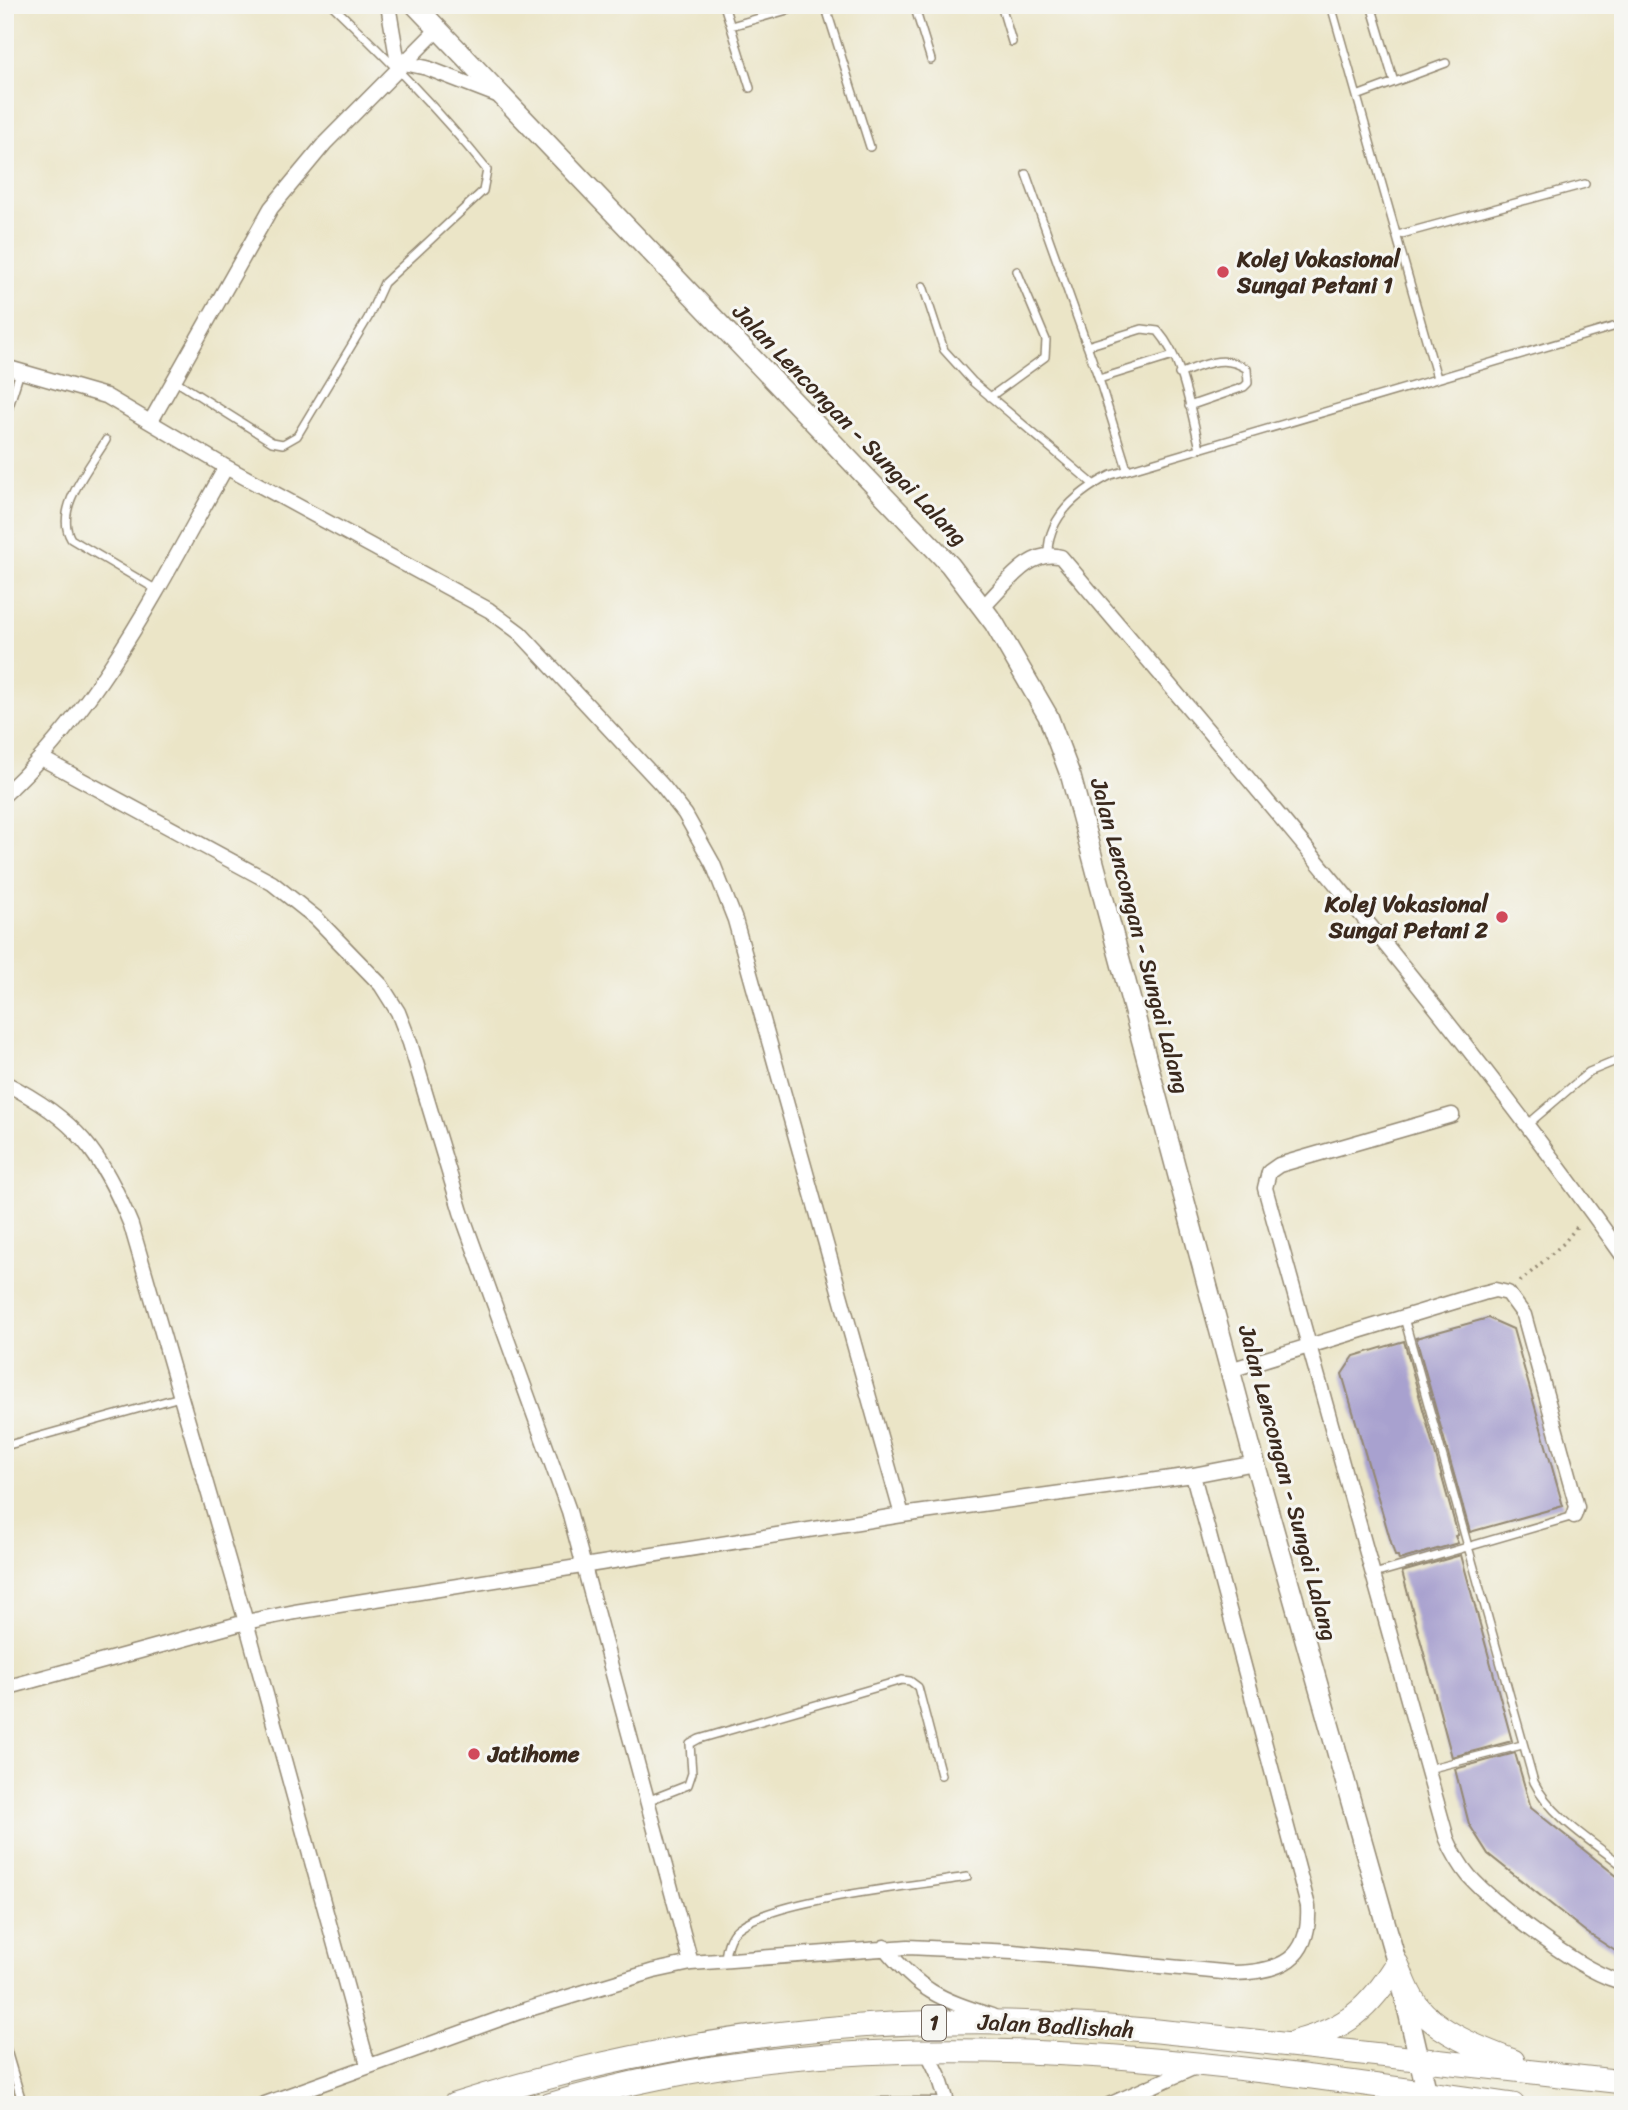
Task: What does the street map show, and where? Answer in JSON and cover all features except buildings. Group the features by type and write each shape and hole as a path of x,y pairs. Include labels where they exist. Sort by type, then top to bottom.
{"main road":[{"path":"1285,2045 1316,2036 1350,2021 1377,1996 1397,1964"},
{"path":"1397,1964 1414,2002 1428,2018 1489,2052 1550,2074"},
{"name":"Jalan Badlishah","path":"454,2105 593,2064 713,2043 829,2028 1011,2022 1136,2030 1421,2058 1623,2082"},
{"name":"Jalan Badlishah","path":"549,2105 594,2091 715,2069 853,2053 926,2049 1032,2050 1201,2065 1513,2105"}],"street":[{"path":"388,5 401,66"},
{"name":"Jalan Lencongan - Sungai Lalang","path":"415,5 925,537 983,607 1048,716 1065,756 1167,1126 1255,1463 1397,1964 1427,2093"},
{"path":"151,421 271,208 325,143 438,29"},
{"path":"401,66 452,77 505,99"},
{"path":"5,367 106,396 226,467 489,610 520,633 662,785 685,814 713,864 735,919 902,1516"},
{"path":"5,794 43,759 95,693 226,467"},
{"path":"983,607 1035,557 1048,553 1061,558 1330,875 1526,1126 1623,1256"},
{"path":"43,759 272,883 316,918 381,985 398,1012 411,1043 439,1147 546,1441 691,1963"},
{"path":"5,1083 56,1112 80,1135 107,1171 131,1225 246,1622 368,2065"},
{"path":"1452,1115 1279,1165 1269,1172 1265,1188 1447,1839 1470,1877 1572,1959 1601,1976 1623,1982"},
{"path":"1230,1370 1495,1290 1508,1293 1524,1315 1577,1507 1574,1516"},
{"path":"5,1688 246,1622 902,1516 1193,1475 1255,1463"},
{"path":"262,2105 519,2012 691,1963 884,1947 1013,1952 1233,1973 1265,1971 1295,1956 1308,1929 1308,1906 1193,1475"},
{"path":"884,1947 909,1978 947,2001 1011,2022"},
{"path":"926,2049 939,2076 948,2105"},
{"path":"1109,2105 1201,2065"},
{"path":"878,2105 937,2105"}],"lane":[{"path":"174,380 272,442 283,444 297,436 368,318 384,283 483,191 486,170 401,66 332,5"},
{"path":"724,5 750,88"},
{"path":"731,26 805,5"},
{"path":"825,5 870,147"},
{"path":"914,5 930,60"},
{"path":"1001,5 1012,42"},
{"path":"1331,5 1437,378"},
{"path":"1371,5 1394,82"},
{"path":"1357,96 1446,63"},
{"path":"1026,174 1099,379 1127,469"},
{"path":"1398,235 1585,184"},
{"path":"990,397 1045,357 1046,340 1017,271"},
{"path":"923,286 944,350 990,397 1093,484"},
{"path":"1048,553 1048,535 1059,515 1093,484 1127,469 1623,324"},
{"path":"1087,346 1142,329 1158,331 1168,343 1173,356 1200,448"},
{"path":"1099,379 1173,356"},
{"path":"1179,374 1227,360 1247,369 1248,383 1244,387 1189,407"},
{"path":"5,419 20,371"},
{"path":"106,440 69,505 64,519 65,530 71,539 157,590"},
{"path":"1526,1126 1588,1072 1623,1058"},
{"path":"1404,1318 1522,1745 1541,1796 1623,1866"},
{"path":"5,1446 180,1397"},
{"path":"1374,1574 1574,1516"},
{"path":"646,1801 688,1785 692,1773 690,1744 699,1739 902,1680 911,1681 918,1687 941,1775"},
{"path":"1427,1769 1522,1745"},
{"path":"725,1960 726,1946 737,1928 758,1916 806,1904 967,1877"},
{"path":"5,2044 23,2105"}],"path":[{"path":"1508,1293 1564,1243 1589,1208"}],"place":[{"name":"Kolej Vokasional Sungai Petani 1","path":"1223,272"},
{"name":"Kolej Vokasional Sungai Petani 2","path":"1502,917"},
{"name":"Jatihome","path":"474,1754"}]}
